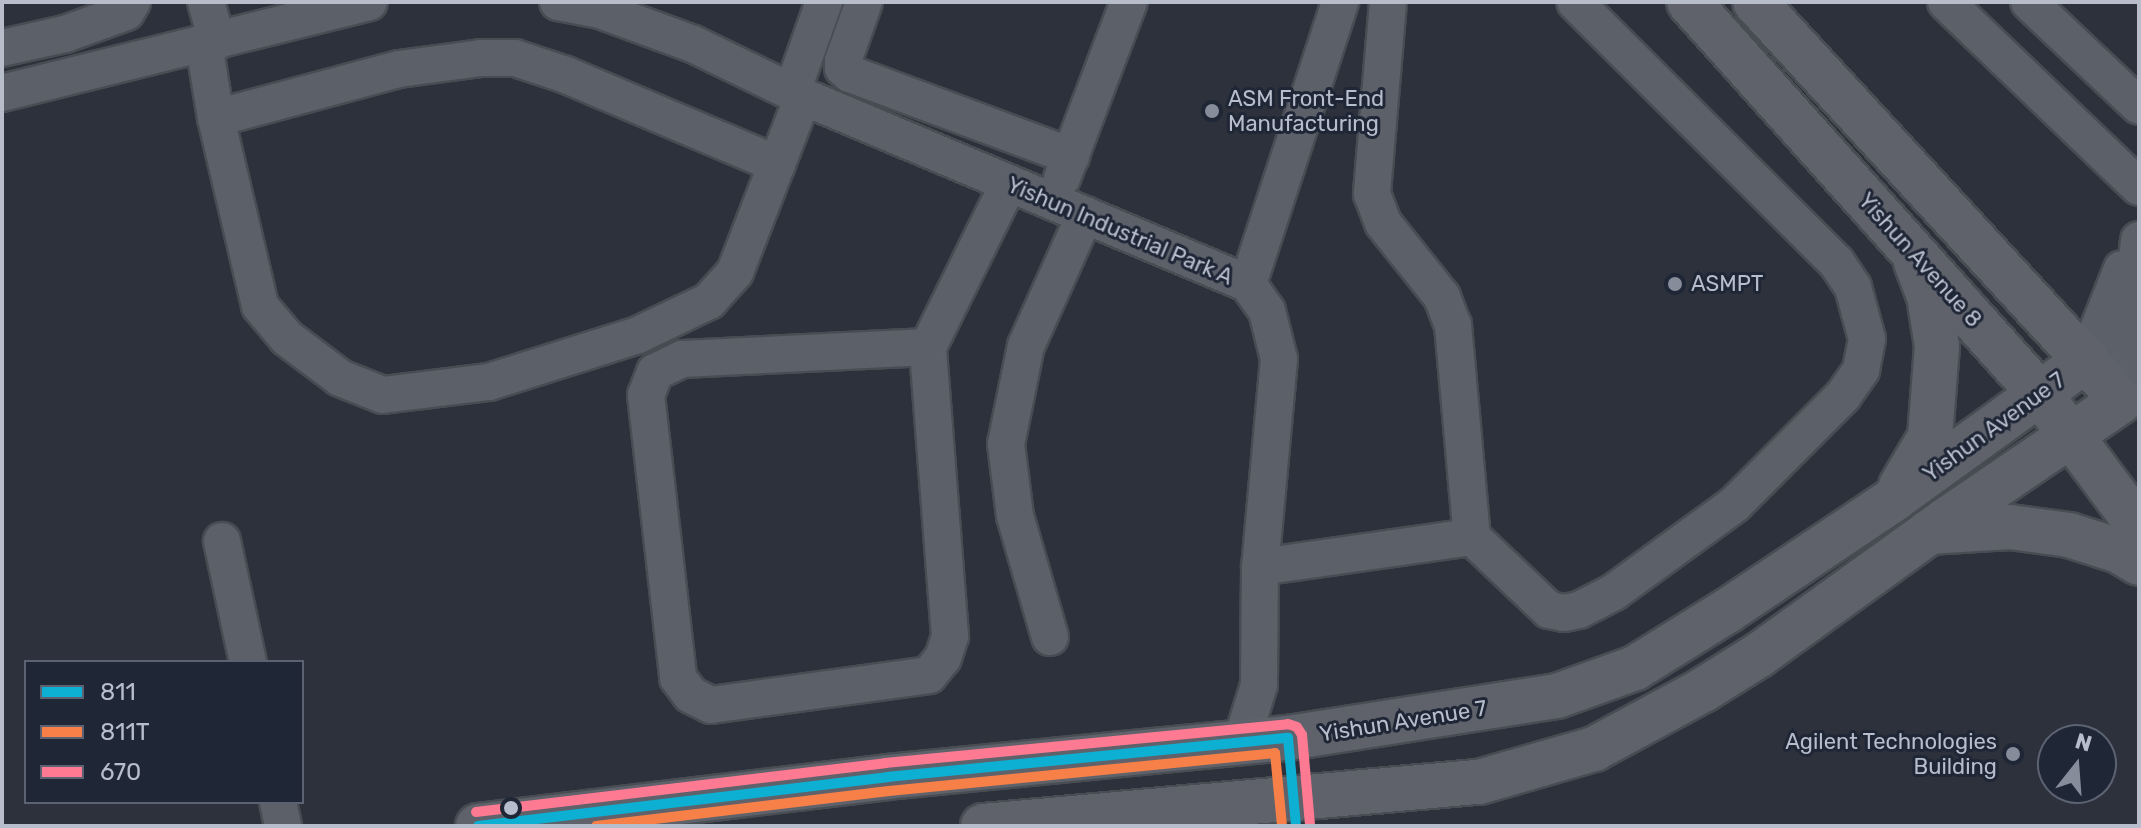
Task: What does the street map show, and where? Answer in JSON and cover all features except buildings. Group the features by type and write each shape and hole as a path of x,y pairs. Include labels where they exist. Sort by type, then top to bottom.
{"main road":[{"name":"Yishun Avenue 8","path":"1689,2 2040,394 2139,527"},
{"path":"1008,766 1000,824 1295,813 1479,782 1594,749 1703,690 1759,655 1929,532 2072,434 2130,411 1755,2"},
{"path":"1894,499 1930,437 1937,346 1929,296 1912,251"},
{"name":"Yishun Avenue 7","path":"478,826 887,777 1288,738 1557,696 1614,678 1727,611 1894,499 2086,360"},
{"path":"1929,532 2010,527 2069,535 2119,551 2139,563"},
{"path":"1288,738 1295,813"},
{"path":"1241,743 1246,814"}],"street":[{"path":"2,48 77,29 126,12 132,2"},
{"path":"206,2 216,118 260,306 287,338 340,378 383,395 489,382 638,335 709,301 735,272 777,164 824,2"},
{"path":"2,93 369,2"},
{"name":"Yishun Industrial Park A","path":"558,2 600,10 693,44 797,94 1248,284 1267,311 1279,359 1260,567 1259,685 1241,743"},
{"path":"864,2 843,61 843,68 850,74 1071,156"},
{"path":"1052,202 1129,2"},
{"path":"1248,284 1340,2"},
{"path":"1388,2 1372,194 1383,223 1442,297 1453,325 1472,537 1549,610 1564,613 1579,610 1614,592 1735,504 1843,396 1861,370 1867,339 1853,287 1836,262 1575,2"},
{"path":"1946,2 2139,187"},
{"path":"2029,2 2139,106"},
{"path":"216,118 399,69 481,58 515,58 566,75 777,164"},
{"path":"928,347 682,359 655,372 646,395 647,411 678,678 691,695 711,705 929,675 943,658 950,636 928,347 1008,185"},
{"path":"1050,637 1015,516 1006,444 1026,346 1085,215"},
{"name":"Yishun Avenue 7","path":"2086,360 2139,225"},
{"path":"2130,411 2139,240"},
{"path":"1260,567 1472,537"},
{"path":"222,541 248,660"},
{"name":"Yishun Industrial Park A","path":"1259,685 1288,738"},
{"path":"278,804 283,826"}],"transit line":[{"name":"670","path":"476,812 885,763 1288,724 1297,727 1302,735 1310,825"},
{"name":"811","path":"478,826 887,777 1288,738 1296,826"},
{"name":"811T","path":"596,826 889,791 1275,753 1282,826"}],"place":[{"name":"ASM Front-End Manufacturing","path":"1212,111"},
{"name":"ASMPT","path":"1675,284"},
{"name":"Agilent Technologies Building","path":"2013,754"}]}
